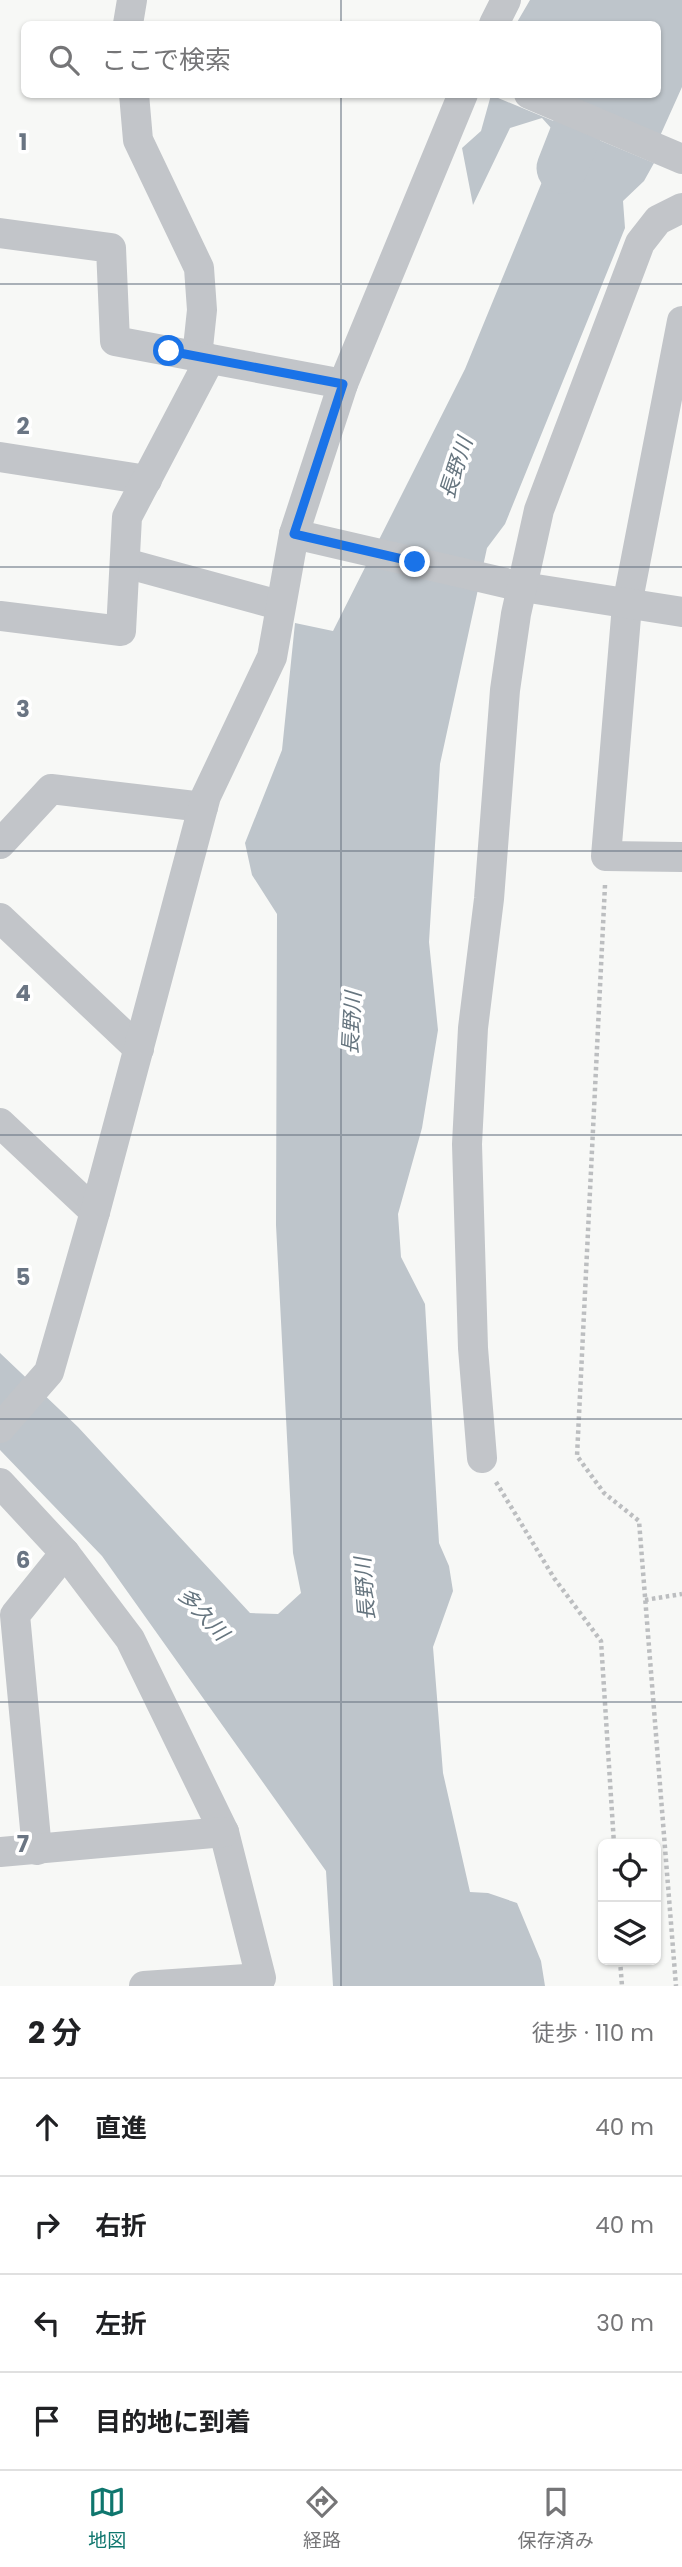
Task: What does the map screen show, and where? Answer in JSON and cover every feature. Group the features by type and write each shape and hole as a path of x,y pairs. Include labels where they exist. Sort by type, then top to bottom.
{"street":[{"path":"128,21 132,0"},
{"path":"496,21 506,0"},
{"path":"0,615 121,631 127,517 203,358 199,268 138,141 134,98"},
{"path":"0,1428 49,1372 95,1212 206,796 272,657 279,605 343,384 461,98"},
{"path":"538,98 682,159"},
{"path":"482,1458 473,1348 467,1144 473,1028 489,899 505,690 516,614 539,510 640,243 658,219 682,208"},
{"path":"0,233 111,248 115,341 343,384"},
{"path":"682,321 627,605 607,856 682,857"},
{"path":"0,457 146,480"},
{"path":"300,535 523,587 682,612"},
{"path":"125,563 279,605"},
{"path":"0,844 51,789 203,807"},
{"path":"0,918 139,1049"},
{"path":"0,1123 95,1212"},
{"path":"0,1483 65,1553 130,1639 224,1832 262,1982 144,1986"},
{"path":"37,1850 15,1615 65,1553"},
{"path":"0,1852 224,1832"}],"path":[{"path":"607,856 577,1456 604,1493 639,1521 676,1986"},
{"path":"482,1458 554,1578 601,1640 614,1839"},
{"path":"645,1600 682,1594"},
{"path":"620,1965 622,1986"}],"water":[{"path":"530,0 682,0 682,87 660,136 608,115 616,98 661,98 661,21 518,21"},
{"name":"多久川","path":"490,98 498,98 654,163 644,181 623,201 625,228 505,524 487,548 440,764 429,942 438,1030 422,1128 398,1214 401,1257 425,1304 439,1543 449,1566 453,1591 433,1647 443,1773 470,1892 488,1893 517,1903 541,1961 545,1986 333,1986 326,1871 102,1556 0,1450 0,1353 78,1427 250,1613 278,1614 301,1593 293,1553 276,1225 277,914 252,875 245,843 282,750 295,623 333,631 465,369 560,138 542,118 510,128 473,205 462,148 481,131"}],"waterway":[{"name":"長野川","path":"562,168 589,98"}],"route":[{"path":"169,351 343,384 294,534 415,562"}]}
